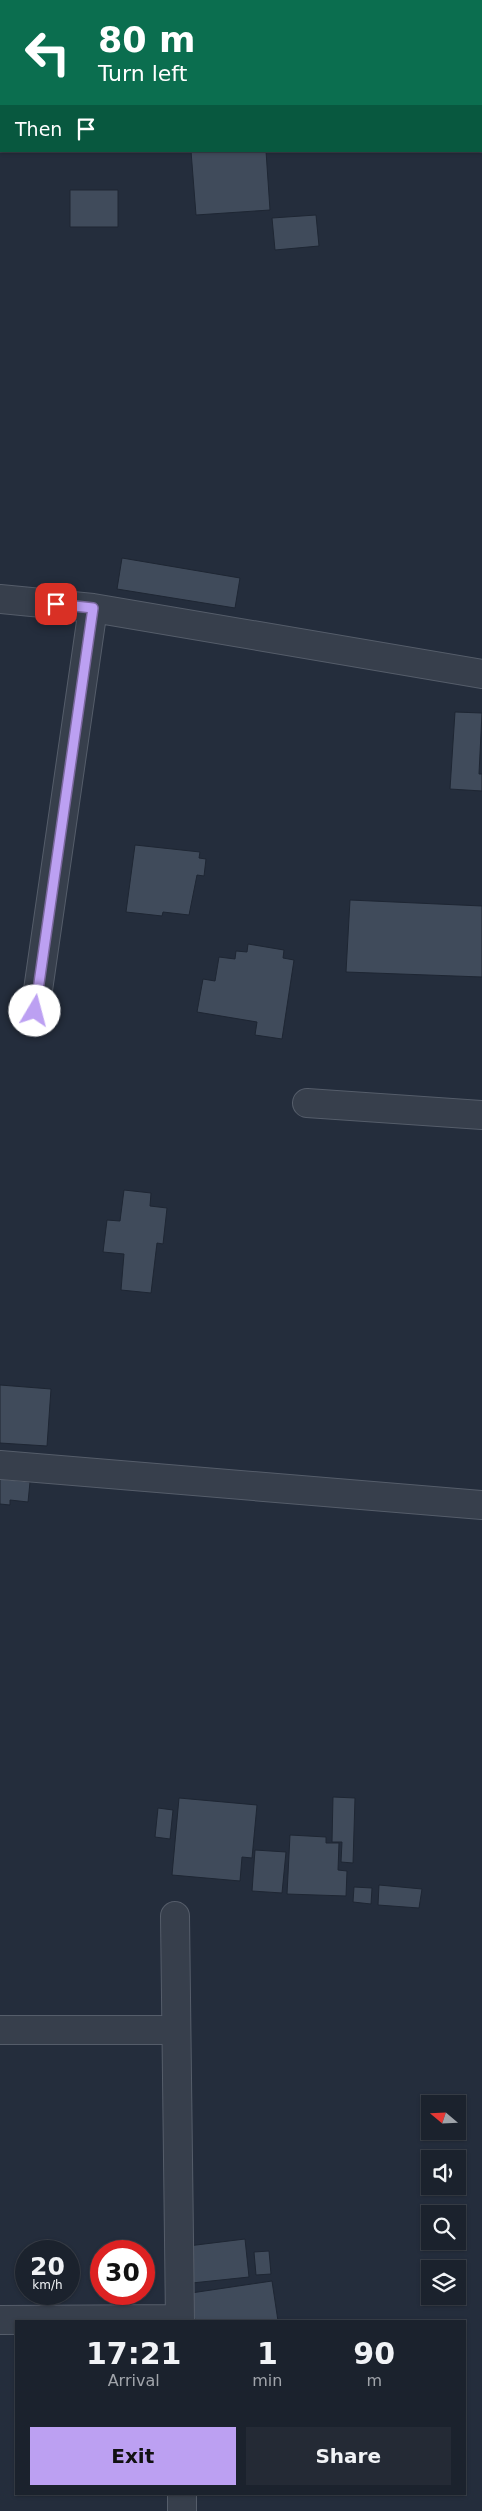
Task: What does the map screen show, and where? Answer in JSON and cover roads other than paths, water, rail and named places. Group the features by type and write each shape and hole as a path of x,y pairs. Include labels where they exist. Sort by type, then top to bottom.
{"street":[{"path":"0,599 93,608 482,674"},
{"path":"35,1011 93,608"},
{"path":"307,1103 482,1114"},
{"path":"0,1465 482,1505"},
{"path":"0,2320 180,2320 175,1916"},
{"path":"0,2030 176,2030"},
{"path":"182,2495 182,2511"}]}
